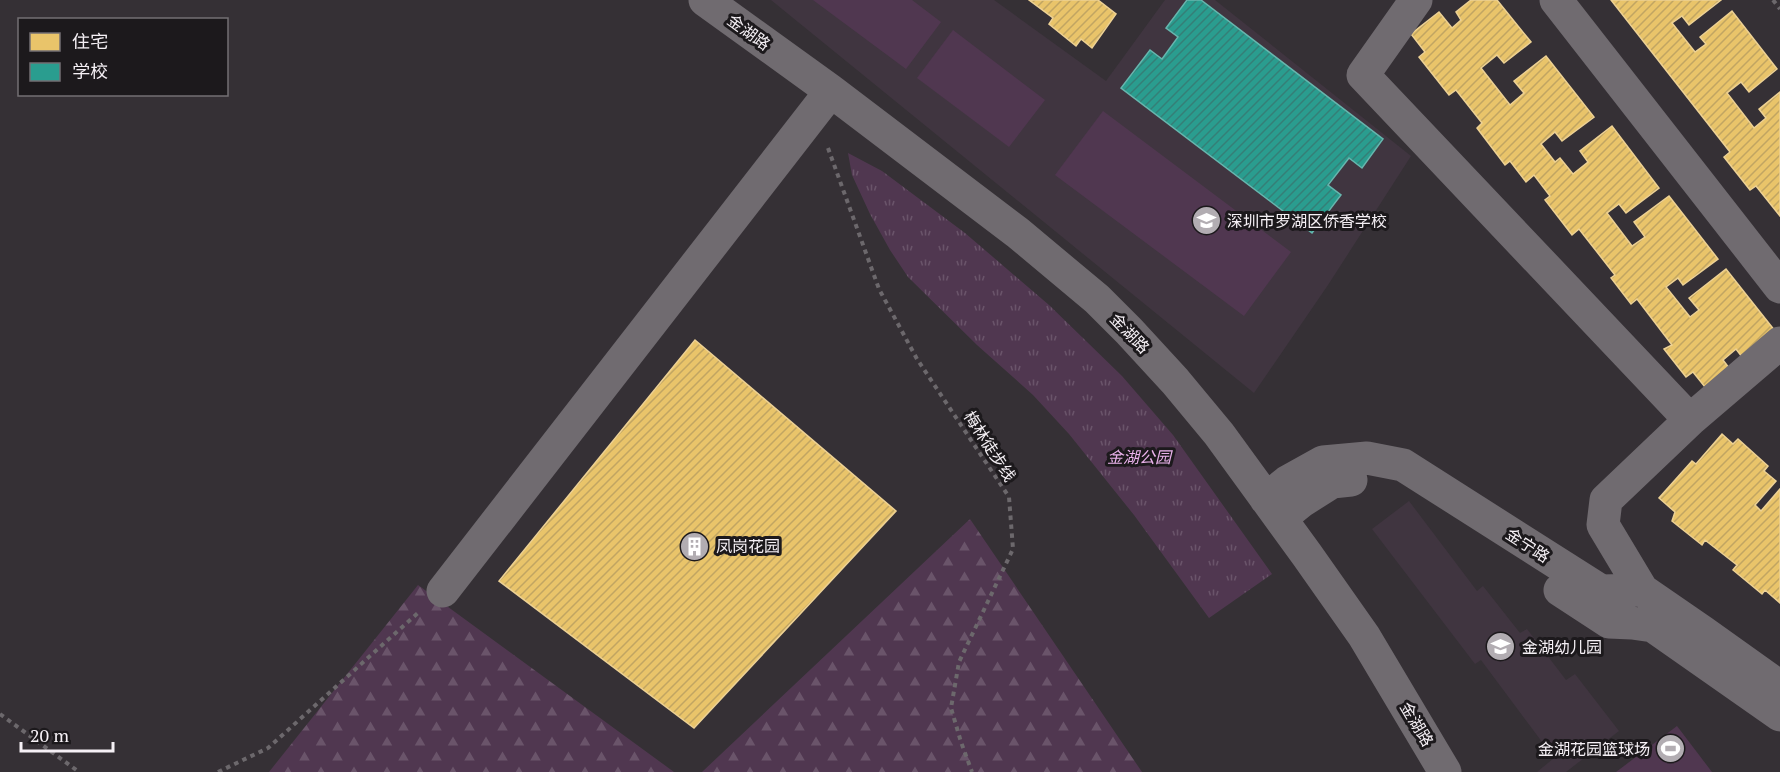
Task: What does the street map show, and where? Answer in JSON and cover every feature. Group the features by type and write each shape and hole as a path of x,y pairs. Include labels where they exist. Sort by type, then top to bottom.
{"street":[{"name":"金湖路","path":"705,0 831,91 1018,233 1097,299 1175,381 1219,434 1364,636 1445,772"},
{"path":"1416,0 1363,75 1690,420"},
{"path":"1556,0 1780,287"},
{"path":"443,591 831,91"},
{"path":"1780,343 1690,420 1606,500 1603,525 1642,590 1780,687"},
{"name":"金宁路","path":"1274,509 1287,482 1323,462 1367,458 1403,465 1601,591 1642,590"},
{"name":"金宁路","path":"1274,509 1302,501 1332,482 1365,479 1396,485 1609,622 1653,626 1780,715"}],"path":[{"path":"1773,0 1780,9"},
{"name":"梅林徒步线","path":"839,180 884,299 917,359 1009,497 1012,549 959,662 951,708 972,772"},
{"path":"218,772 268,747 443,591"},
{"path":"0,714 79,772"}],"shaded area":[{"name":"深圳市罗湖区侨香学校","path":"771,0 994,0 1106,81 1165,0 1215,0 1411,156 1328,285 1254,393"},
{"name":"金湖幼儿园","path":"1409,501 1477,591 1483,586 1520,633 1527,629 1566,680 1575,674 1619,731 1566,772 1537,772 1554,758 1481,660 1475,664 1372,529"}],"green space":[{"path":"813,0 912,0 941,22 906,69"},
{"path":"953,30 1045,100 1009,147 917,78"},
{"path":"1103,111 1291,252 1244,316 1055,175"},
{"name":"金湖公园","path":"848,153 882,171 965,233 1049,305 1122,376 1173,435 1272,574 1209,618 1134,515 1069,434 1033,395 977,345 908,277 870,214 852,175"},
{"path":"970,519 1142,772 702,772"},
{"path":"418,585 674,772 269,772"},
{"name":"金湖花园篮球场","path":"1677,726 1712,772 1616,772"}],"building: 住宅":[{"path":"1029,0 1098,0 1116,14 1092,48 1081,39 1076,46 1049,24 1053,18"},
{"path":"1471,0 1497,0 1531,42 1504,63 1497,55 1481,68 1510,105 1524,93 1514,81 1546,56 1594,117 1562,141 1555,132 1541,144 1555,162 1560,158 1573,174 1588,162 1580,151 1612,126 1659,188 1626,213 1619,204 1607,213 1632,246 1645,237 1634,222 1669,196 1718,259 1683,285 1678,278 1666,287 1690,317 1699,310 1689,298 1726,269 1775,331 1742,357 1736,349 1723,360 1733,373 1709,392 1693,372 1686,377 1664,349 1672,345 1637,299 1631,304 1611,278 1615,275 1579,229 1572,235 1545,200 1550,196 1534,175 1526,182 1510,161 1505,165 1477,128 1482,123 1456,90 1449,95 1419,57 1425,52 1411,34 1439,12 1452,28 1461,20 1456,12"},
{"path":"1611,0 1721,0 1689,25 1682,16 1672,23 1695,52 1706,44 1700,37 1732,11 1777,69 1749,92 1741,82 1727,93 1754,128 1766,118 1759,109 1780,92 1780,216 1756,186 1750,190 1724,157 1730,152"},
{"name":"凤岗花园","path":"695,340 896,511 694,728 499,581"},
{"path":"1722,434 1733,444 1738,439 1768,466 1764,471 1776,481 1755,505 1761,511 1780,489 1780,603 1765,590 1762,594 1733,570 1737,565 1705,540 1702,545 1672,521 1675,512 1659,498 1692,461 1696,464"}],"building: 学校":[{"path":"1187,0 1201,0 1383,139 1362,168 1349,158 1328,185 1341,195 1312,233 1121,88 1150,50 1162,59 1178,37 1166,28"}],"place":[{"name":"深圳市罗湖区侨香学校","path":"1206,221"},
{"name":"凤岗花园","path":"695,546"},
{"name":"金湖幼儿园","path":"1501,647"},
{"name":"金湖花园篮球场","path":"1671,749"}]}
